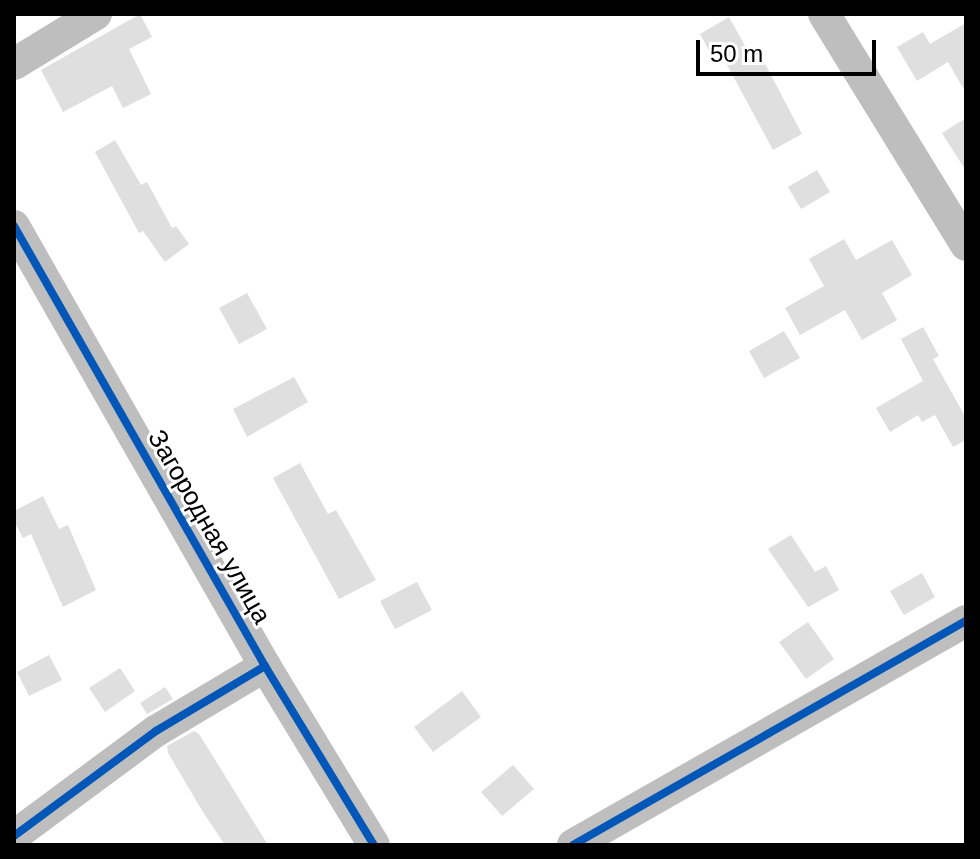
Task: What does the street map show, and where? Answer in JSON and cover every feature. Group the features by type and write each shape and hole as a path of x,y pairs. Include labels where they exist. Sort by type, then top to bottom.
{"street":[{"path":"14,64 96,14"},
{"path":"824,14 966,245"},
{"name":"Загородная улица","path":"14,226 365,841"},
{"path":"573,845 966,621"},
{"path":"14,836 156,731 265,666"}],"building":[{"path":"140,14 152,37 129,49 151,94 123,108 112,86 63,112 41,70"},
{"path":"729,17 754,62 762,58 802,134 773,150 720,52 712,56 700,34"},
{"path":"966,23 966,93 948,62 917,81 897,47 923,32 930,44"},
{"path":"966,118 966,171 942,133"},
{"path":"115,140 141,185 147,182 172,228 176,226 189,244 165,262 143,231 139,233 95,152"},
{"path":"817,170 830,192 801,209 788,187"},
{"path":"844,239 856,260 892,240 912,275 882,293 897,320 862,340 845,310 800,335 785,308 824,286 809,259"},
{"path":"247,293 267,329 239,344 219,308"},
{"path":"923,327 939,356 933,359 966,418 966,440 953,447 935,415 922,422 918,415 890,432 876,408 923,381 901,339"},
{"path":"784,331 800,358 764,378 749,351"},
{"path":"294,377 308,402 247,437 233,409"},
{"path":"300,463 328,514 336,510 376,580 339,599 273,478"},
{"path":"43,496 59,529 68,525 96,590 63,607 31,534 23,538 14,521 14,511"},
{"path":"791,535 815,572 826,566 839,590 808,607 768,549"},
{"path":"922,573 935,597 904,615 890,591"},
{"path":"417,582 432,610 395,629 380,601"},
{"path":"808,622 834,659 806,679 779,642"},
{"path":"49,655 62,680 29,696 17,672"},
{"path":"120,668 135,691 105,712 89,688"},
{"path":"165,687 173,699 147,714 140,703"},
{"path":"462,691 481,717 433,752 414,727"},
{"path":"194,731 199,734 268,845 225,845 203,812 168,753 167,746"},
{"path":"513,765 534,789 502,816 481,792"}],"cycle path":[{"path":"14,226 265,666 374,845"},
{"path":"573,845 966,621"},
{"path":"14,836 156,731 265,666"}]}
